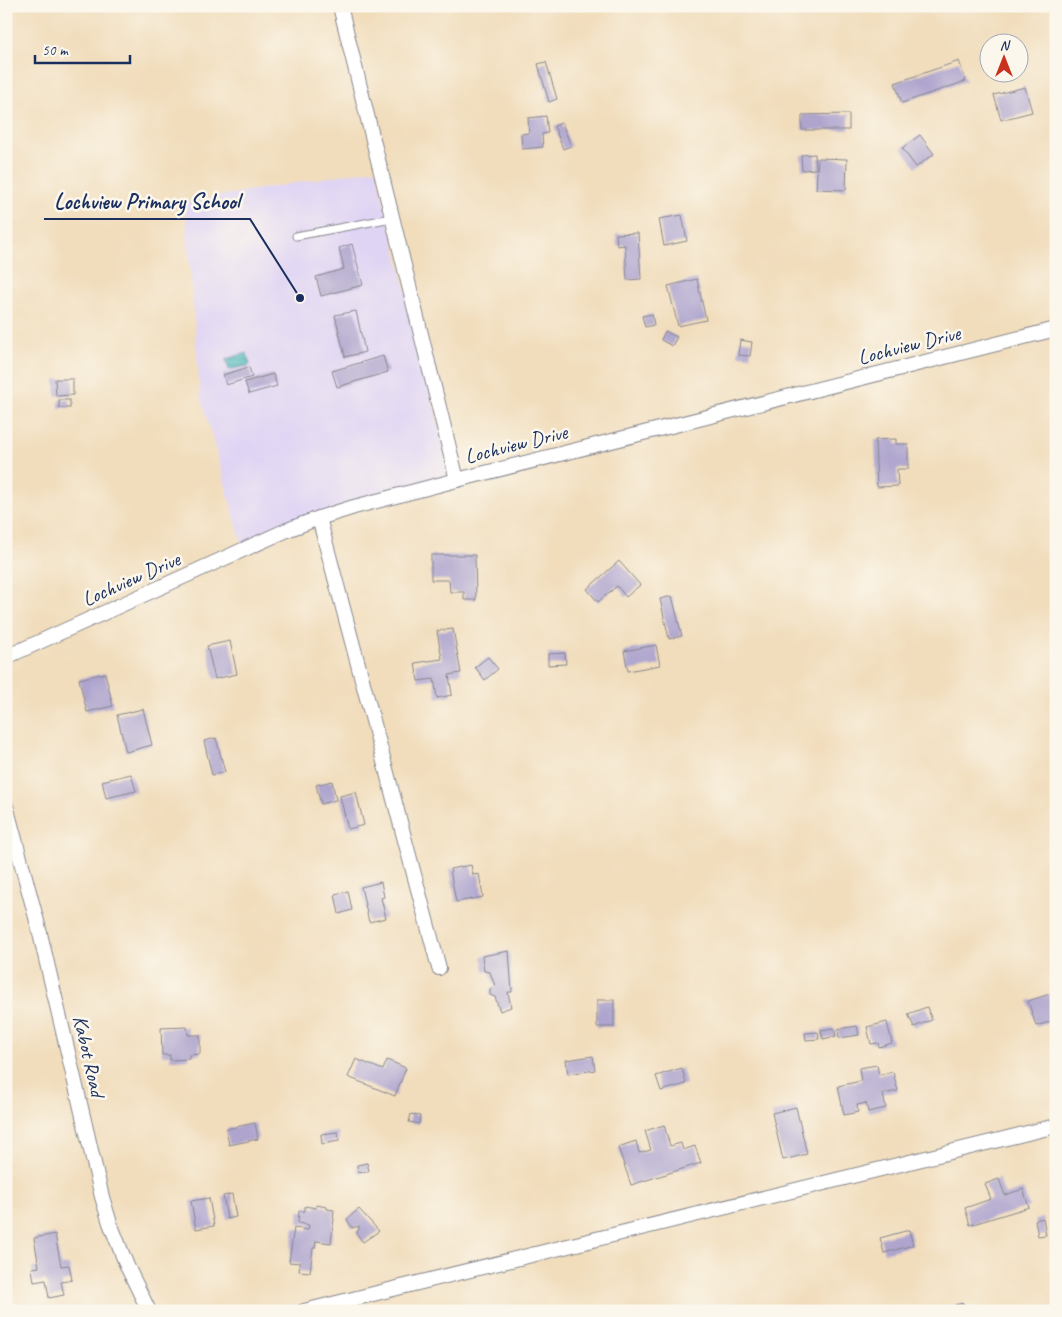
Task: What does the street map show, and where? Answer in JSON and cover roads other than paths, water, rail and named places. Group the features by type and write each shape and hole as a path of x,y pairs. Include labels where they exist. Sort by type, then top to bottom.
{"street":[{"path":"340,6 457,480"},
{"name":"Lochview Drive","path":"6,657 287,530 319,518 457,480 1056,329"},
{"path":"319,518 439,968"},
{"name":"Kabot Road","path":"6,806 40,935 102,1197 127,1266 149,1311"},
{"path":"304,1311 1056,1126"}],"lane":[{"path":"296,236 392,218"}],"water":[{"path":"247,353 250,365 229,370 226,359"}],"place":[{"name":"Lochview Primary School","path":"300,298"}]}
